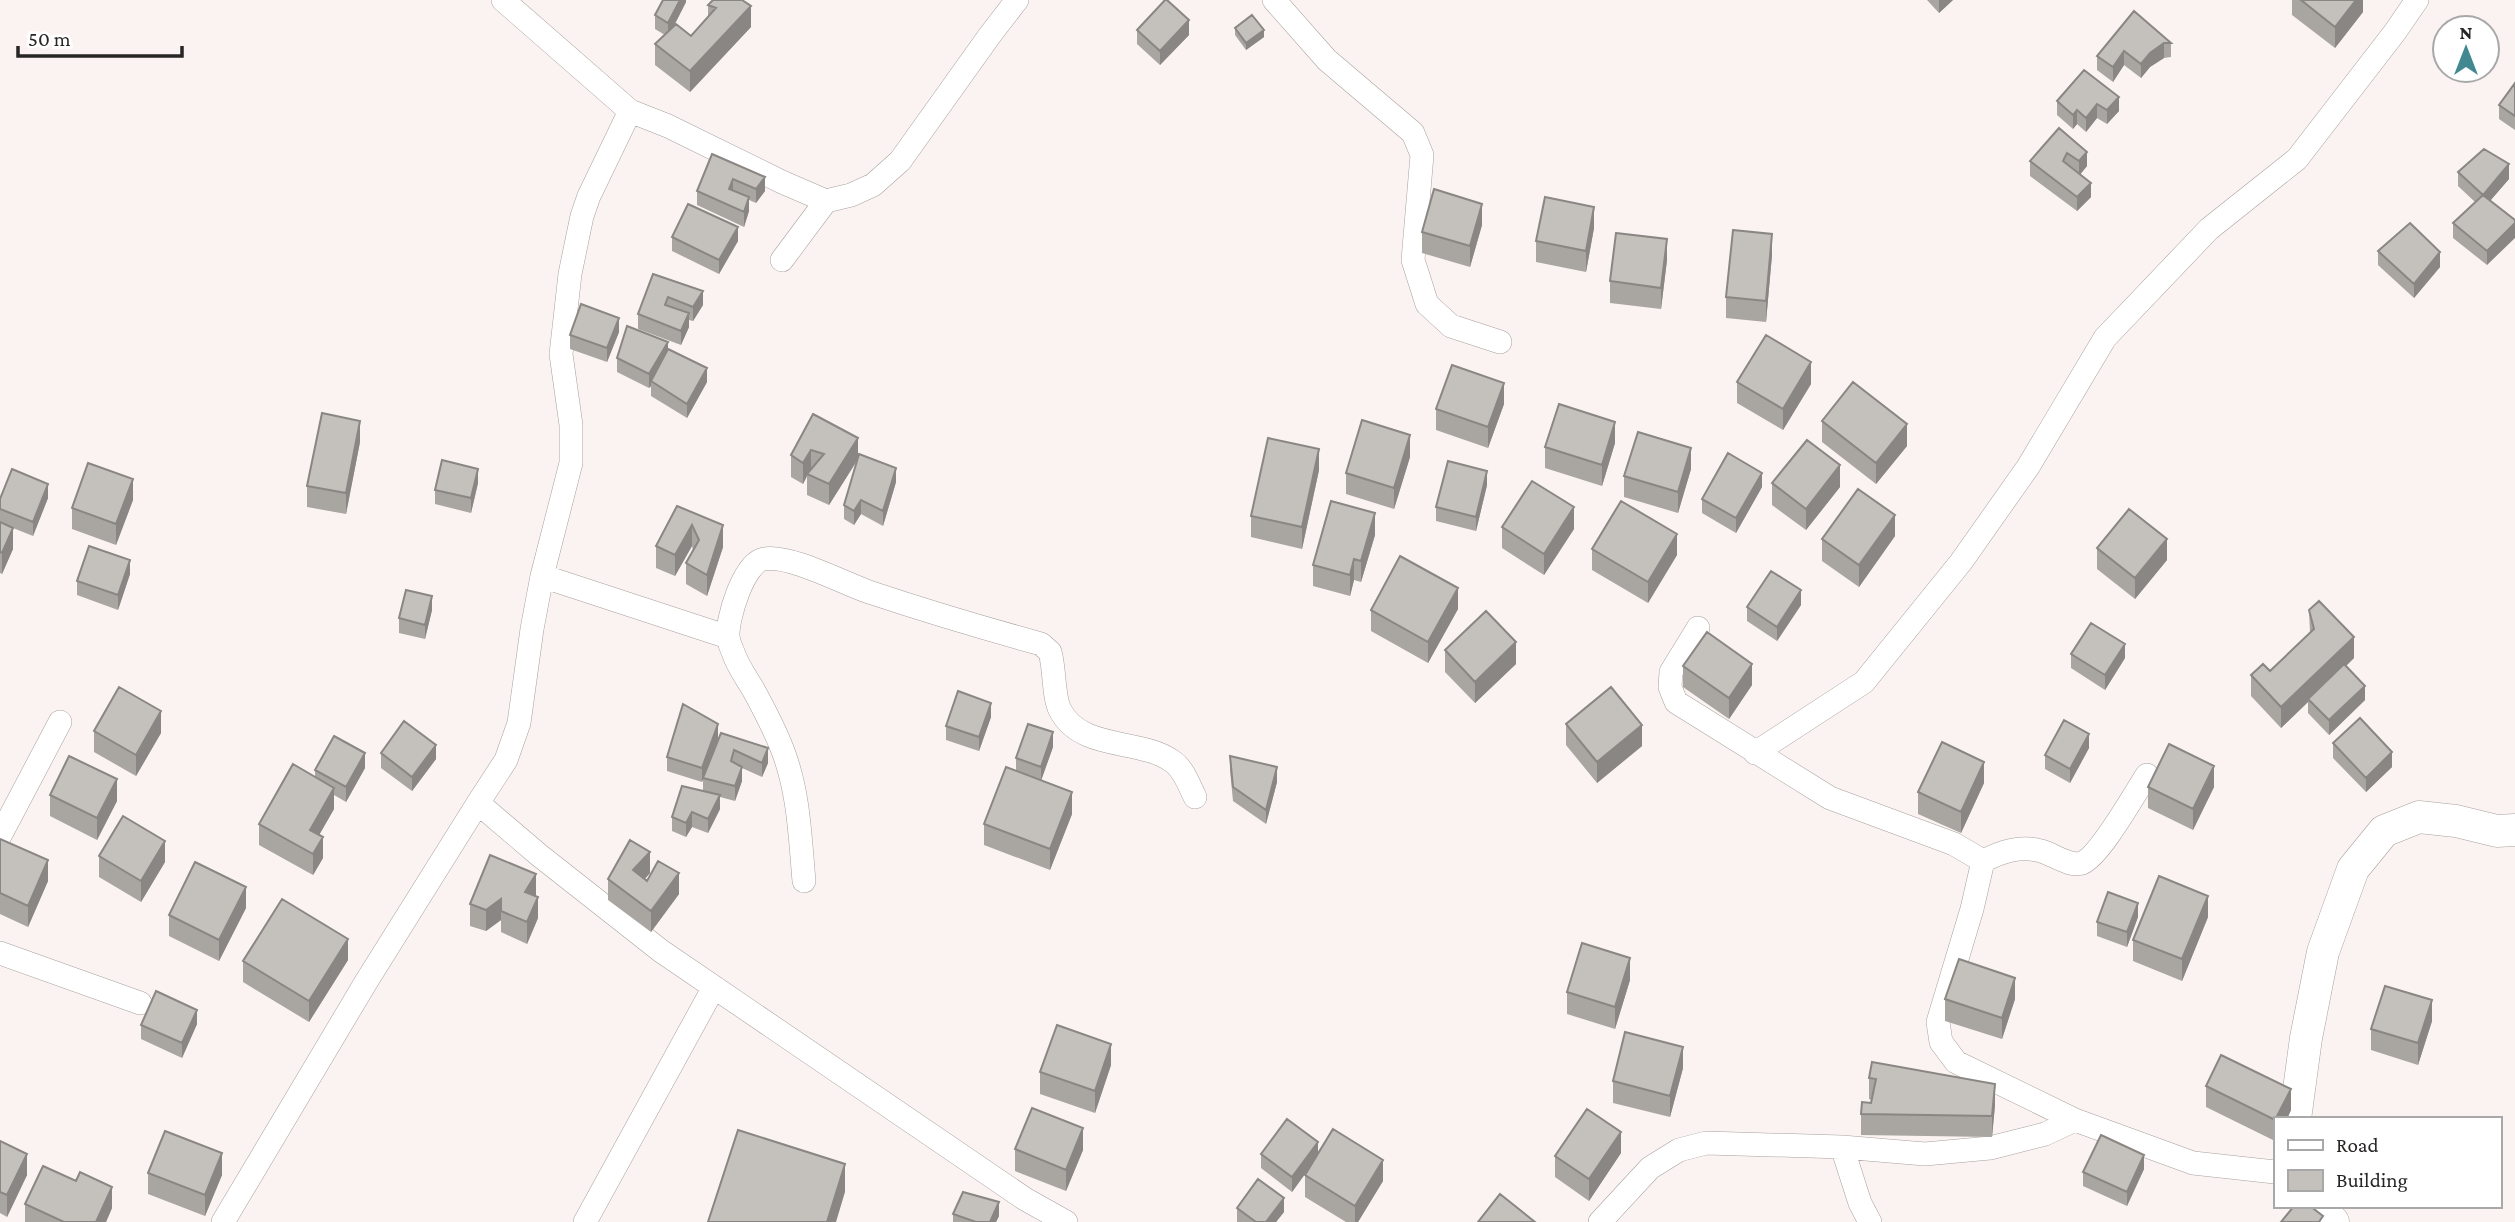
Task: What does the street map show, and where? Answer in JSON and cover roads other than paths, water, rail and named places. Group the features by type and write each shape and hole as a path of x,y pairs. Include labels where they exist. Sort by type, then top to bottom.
{"street":[{"path":"503,0 630,111 668,126 826,201 851,195 873,184 900,161 1017,0"},
{"path":"1274,0 1327,60 1413,133 1422,155 1413,260 1426,304 1451,326 1500,342"},
{"path":"1755,753 1864,682 1961,562 2028,467 2105,338 2209,229 2297,159 2417,0"},
{"path":"223,1222 366,982 506,760 519,723 542,576 571,463 571,425 561,354 570,274 589,196 630,111"},
{"path":"782,260 826,201"},
{"path":"804,881 795,789 783,750 762,705 734,656 728,637 732,612 743,582 752,565 760,559 773,558 957,620 1041,644 1050,652 1059,708 1069,723 1089,736 1144,750 1174,762 1195,797"},
{"path":"542,576 728,637"},
{"path":"1698,628 1671,672 1670,687 1676,702 1830,798 1954,844 1983,861"},
{"path":"0,836 60,722"},
{"path":"1983,861 1999,853 2020,848 2039,850 2080,864 2104,841 2147,775"},
{"path":"478,803 641,935 1025,1199 1066,1222"},
{"path":"2295,1117 2306,1038 2323,952 2353,869 2384,831 2419,817 2456,821 2497,831 2515,830"},
{"path":"1983,861 1972,909 1938,1022 1941,1042 1956,1062 2075,1120 2193,1163 2274,1172"},
{"path":"0,953 140,1003"},
{"path":"585,1222 714,987"},
{"path":"1600,1222 1650,1168 1679,1150 1706,1143 1842,1147 1925,1154 1990,1148 2045,1134 2075,1120"},
{"path":"1842,1147 1860,1203 1870,1222"},
{"path":"2320,1208 2333,1222"}]}
